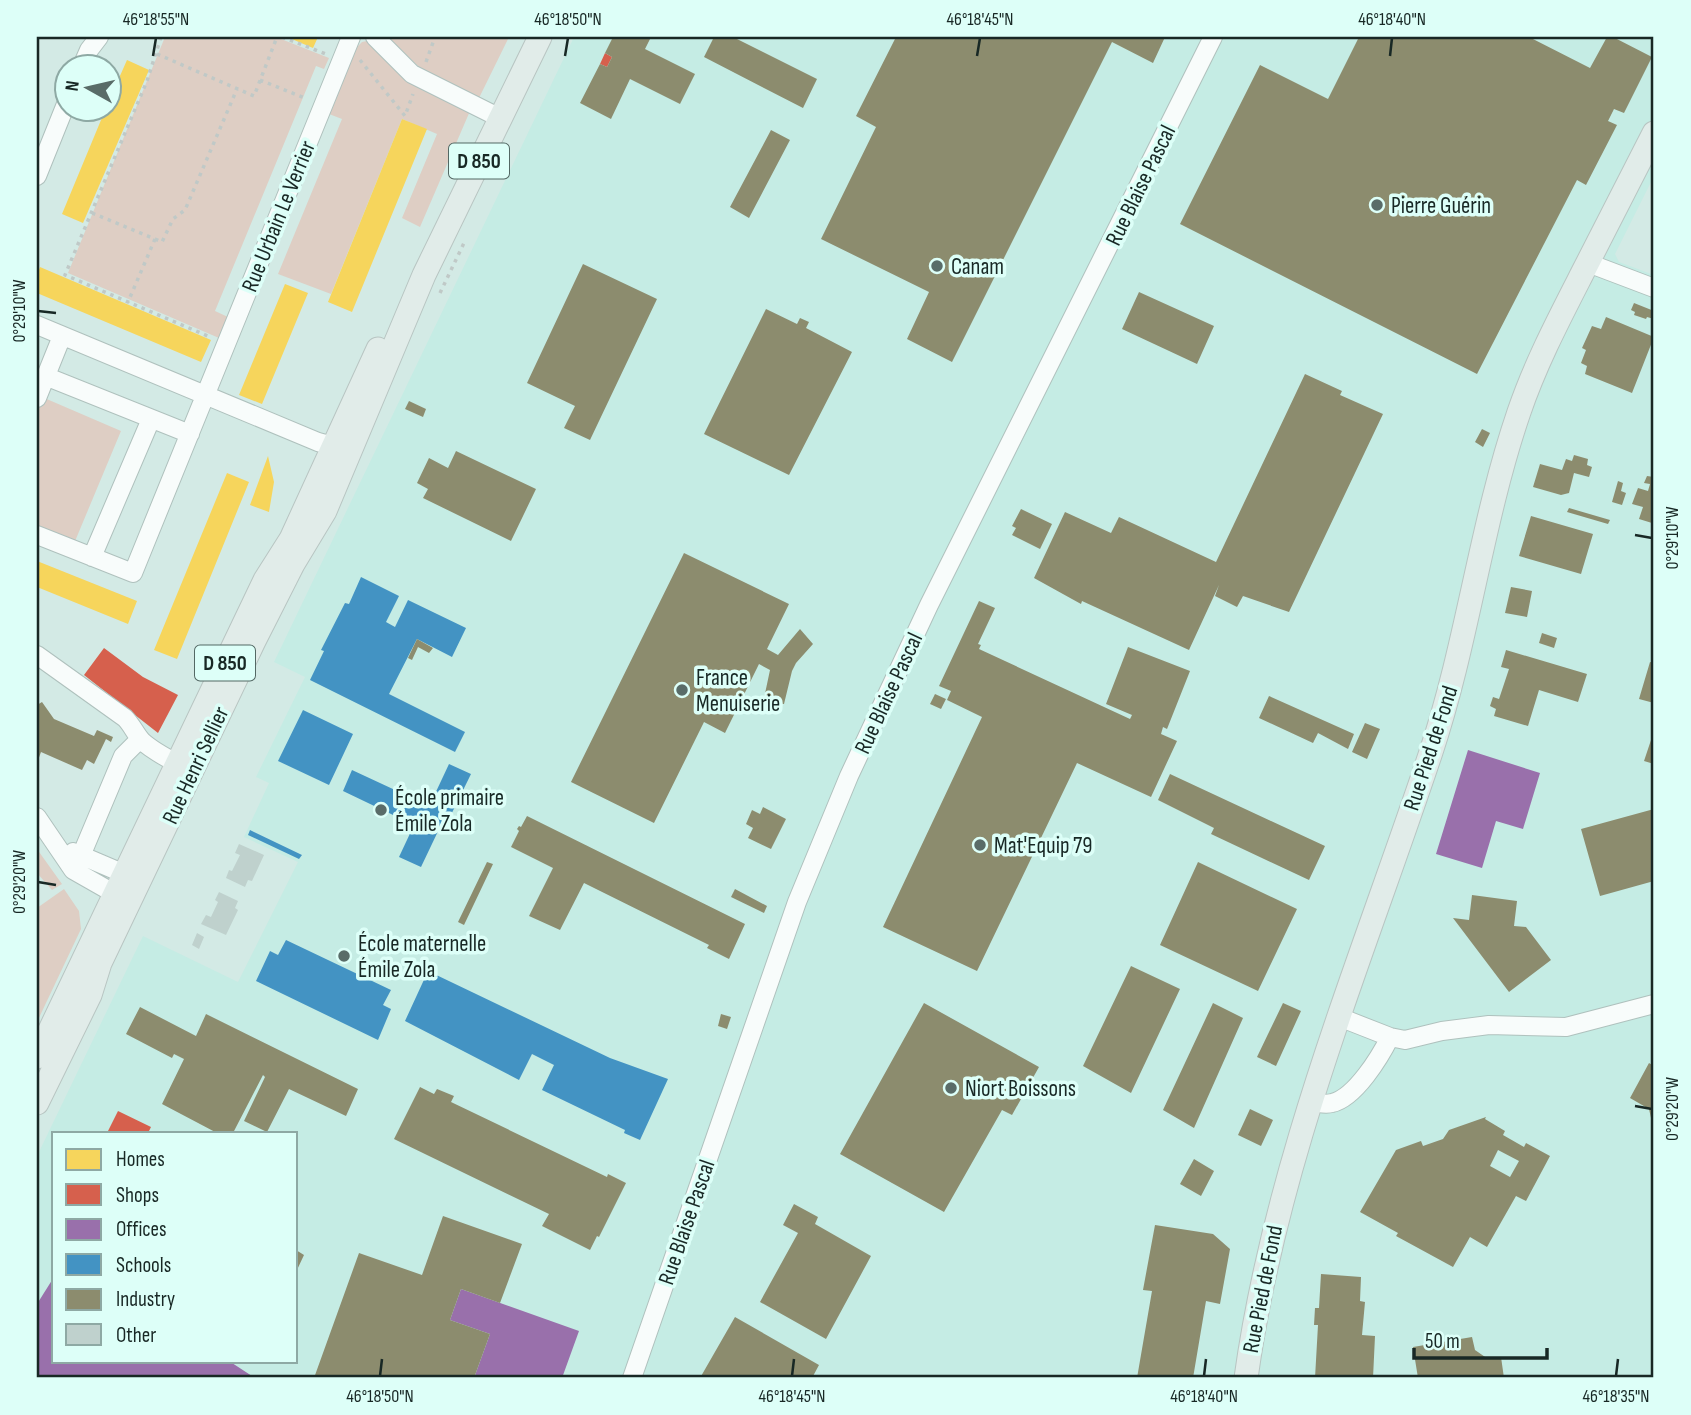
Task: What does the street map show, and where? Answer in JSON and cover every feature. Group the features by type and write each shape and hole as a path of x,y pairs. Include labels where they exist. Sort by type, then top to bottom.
{"main road":[{"name":"Rue Henri Sellier","path":"37,1057 127,887 185,767 288,575 326,512 424,275 537,40"},
{"name":"Rue Pied de Fond","path":"1245,1378 1273,1229 1310,1101 1443,713 1496,487 1518,413 1544,351 1654,133"},
{"name":"Rue Henri Sellier","path":"185,767 265,580 291,539 364,376 390,327 424,275"},
{"name":"Rue Henri Sellier","path":"37,1103 90,995 127,887"}],"street":[{"name":"Rue Urbain Le Verrier","path":"92,557 133,573 351,37"},
{"path":"375,37 412,74 500,118"},
{"name":"Rue Blaise Pascal","path":"632,1378 793,915 849,776 929,605 1213,37"},
{"path":"37,176 59,122"},
{"path":"1588,263 1654,288"},
{"path":"37,325 333,446"},
{"path":"37,398 62,336"},
{"path":"45,376 190,434"},
{"path":"37,535 92,557 151,419"},
{"path":"37,655 125,718 135,729 139,739 185,767"},
{"path":"81,856 123,756 139,739"},
{"path":"37,817 73,870 127,887"},
{"path":"51,837 127,887"},
{"path":"1339,1017 1390,1037 1405,1040 1442,1031 1489,1025 1566,1027 1654,1004"},
{"path":"1310,1101 1332,1104 1348,1094 1370,1069 1390,1037"}],"path":[{"path":"161,37 65,275 226,344"},
{"path":"156,54 254,96 277,37"},
{"path":"282,37 331,56"},
{"path":"422,70 435,37"},
{"path":"356,55 405,116 416,86"},
{"path":"260,80 312,101"},
{"path":"92,213 162,242 173,219 185,210 237,89"},
{"path":"128,302 155,239"}],"shaded area":[{"path":"165,37 276,37 329,58 324,69 316,66 215,311 228,317 219,338 68,273"},
{"path":"388,37 509,37 479,98 421,69"},
{"path":"574,37 1654,37 1654,176 1615,254 1619,262 1654,275 1654,1378 37,1378 37,1156 143,936 238,982 298,862 244,837 269,783 256,777 305,677 274,662"},
{"path":"367,41 422,90 470,111 420,227 402,218 437,134 402,119 331,294 278,274 342,119 329,114 355,49"},
{"path":"42,397 121,431 73,546 37,531 37,411"},
{"path":"37,849 62,884 52,890 37,873"},
{"path":"64,889 79,911 81,929 37,1022 37,908"}],"building: Homes":[{"path":"287,37 318,37 313,48"},
{"path":"127,60 149,70 83,223 62,214 100,122 122,122 122,71"},
{"path":"402,119 427,129 352,312 328,302"},
{"path":"40,267 211,340 201,362 37,293"},
{"path":"285,284 308,293 262,404 239,395"},
{"path":"268,456 274,482 269,512 250,505"},
{"path":"227,473 249,482 177,659 154,650"},
{"path":"37,561 137,601 128,624 37,587"}],"building: Shops":[{"path":"605,53 612,57 607,67 600,64"},
{"path":"104,648 143,677 178,695 158,733 84,675"},
{"path":"118,1111 151,1127 148,1132 108,1132"}],"building: Offices":[{"path":"1468,750 1540,773 1523,829 1496,821 1482,868 1436,854"},
{"path":"52,1280 52,1362 231,1362 255,1378 37,1378 37,1304"},
{"path":"461,1289 579,1331 562,1378 474,1378 490,1334 450,1320"}],"building: Schools":[{"path":"361,577 399,596 386,622 395,627 408,600 466,628 452,657 417,639 389,694 465,732 455,752 310,680 324,651 321,650 345,603 349,604"},
{"path":"303,710 353,734 329,785 278,761"},
{"path":"449,764 471,774 445,827 441,825 421,867 399,857 414,825 343,791 352,770 423,803 428,793 434,796"},
{"path":"250,830 302,855 299,859 248,835"},
{"path":"286,940 391,990 383,1005 391,1009 378,1040 256,981 270,951 278,955"},
{"path":"428,971 610,1058 668,1079 640,1140 542,1090 554,1065 532,1054 519,1080 405,1021"}],"building: Industry":[{"path":"613,37 651,37 645,49 695,74 680,104 630,79 611,119 580,103 600,64 607,67 612,57 605,53"},
{"path":"714,37 733,37 817,79 803,108 704,57"},
{"path":"896,37 1165,37 1153,63 1112,42 952,362 907,339 929,292 821,239 876,127 856,116"},
{"name":"Pierre Guérin","path":"1359,37 1529,37 1590,68 1607,37 1613,37 1652,57 1624,113 1614,109 1608,121 1617,125 1586,185 1577,180 1477,374 1180,224 1260,65 1328,99"},
{"path":"771,130 790,140 749,218 730,207"},
{"path":"583,264 657,299 590,440 564,428 575,406 527,383"},
{"path":"1139,292 1214,326 1197,364 1122,329"},
{"path":"1634,303 1654,311 1654,319 1634,315 1635,312 1631,310"},
{"path":"766,309 797,324 800,318 809,322 806,328 852,352 789,475 704,434"},
{"path":"1606,317 1654,337 1632,393 1585,374 1587,366 1581,363 1586,350 1582,348 1592,326 1601,329"},
{"path":"1305,374 1342,391 1340,395 1383,414 1289,612 1243,596 1237,607 1215,596 1219,585 1189,650 1082,601 1081,604 1034,578 1065,512 1111,533 1119,517 1216,562"},
{"path":"409,401 426,409 423,417 405,409"},
{"path":"1482,429 1490,433 1483,447 1475,442"},
{"path":"456,451 536,489 511,541 423,498 428,489 417,483 429,458 448,468"},
{"path":"1574,455 1588,459 1587,465 1592,467 1589,477 1574,473 1569,493 1561,495 1533,487 1540,464 1562,470 1566,459 1572,461"},
{"path":"1647,476 1654,477 1652,523 1639,519 1643,507 1632,504 1638,488 1648,491 1650,484 1644,483"},
{"path":"1618,481 1623,483 1621,491 1626,493 1622,505 1612,502"},
{"path":"1569,508 1610,520 1608,524 1567,512"},
{"path":"1021,509 1052,524 1040,549 1012,535 1016,528 1012,526"},
{"path":"1531,516 1593,534 1581,574 1519,556"},
{"name":"France Menuiserie","path":"684,553 789,604 767,649 778,655 800,629 813,644 792,671 784,704 763,703 770,670 759,664 725,733 704,722 654,823 571,782"},
{"path":"1511,587 1532,591 1527,617 1505,613"},
{"path":"979,601 995,608 978,644 981,645 979,649 1130,719 1132,715 1106,704 1128,647 1190,671 1167,729 1163,727 1161,734 1177,741 1151,797 1077,763 977,971 883,927 982,717 947,700 951,691 939,686"},
{"path":"1542,633 1557,638 1554,648 1539,643"},
{"path":"417,639 433,648 429,653 418,647 412,660 408,658"},
{"path":"1506,650 1587,674 1578,702 1539,690 1528,726 1494,716 1496,709 1490,706 1493,697 1499,699 1509,669 1501,667"},
{"path":"1650,662 1654,663 1654,703 1639,699"},
{"path":"935,694 946,699 941,709 930,704"},
{"path":"1269,696 1354,734 1348,749 1318,733 1313,743 1259,718"},
{"path":"42,702 54,719 94,736 97,730 113,737 111,742 106,739 94,764 87,760 82,770 41,752 37,763 37,705"},
{"path":"1365,723 1380,729 1367,759 1352,752"},
{"path":"1654,731 1654,764 1644,761"},
{"path":"1170,774 1325,846 1309,880 1211,834 1214,828 1158,800"},
{"path":"763,807 786,819 771,849 748,838 753,828 746,824 752,810 760,814"},
{"path":"1654,809 1654,881 1600,896 1581,829"},
{"path":"527,816 745,924 729,959 707,948 709,945 584,883 560,930 529,916 553,868 511,847 519,831 517,829"},
{"path":"487,862 493,864 464,925 458,922"},
{"path":"1198,862 1297,909 1258,991 1160,945"},
{"path":"735,889 767,906 764,913 731,897"},
{"path":"1472,895 1517,901 1514,926 1526,927 1551,960 1509,992 1453,918 1469,920"},
{"path":"1131,966 1180,989 1131,1093 1083,1066"},
{"name":"Niort Boissons","path":"924,1003 1039,1067 1012,1115 1002,1110 944,1212 840,1154"},
{"path":"1213,1003 1243,1018 1194,1128 1163,1110"},
{"path":"1283,1003 1301,1011 1276,1066 1257,1057"},
{"path":"140,1007 196,1036 206,1014 358,1089 346,1116 289,1089 267,1132 244,1121 265,1077 263,1075 234,1132 215,1132 162,1104 184,1059 174,1054 172,1058 126,1034"},
{"path":"721,1014 731,1017 727,1029 718,1026"},
{"path":"1649,1063 1654,1066 1653,1127 1649,1109 1630,1098"},
{"path":"420,1087 434,1094 437,1089 454,1096 451,1102 607,1177 608,1174 626,1183 590,1250 542,1226 549,1214 394,1139"},
{"path":"1250,1109 1273,1120 1261,1146 1238,1135"},
{"path":"1486,1117 1485,1119 1505,1131 1503,1135 1524,1147 1526,1143 1550,1156 1526,1201 1516,1196 1487,1247 1470,1237 1453,1267 1396,1236 1398,1233 1360,1212 1396,1150 1421,1141 1423,1146 1443,1139 1449,1130","holes":["1498,1150 1519,1161 1510,1177 1490,1166"]},
{"path":"1194,1159 1214,1171 1201,1196 1180,1184"},
{"path":"794,1204 818,1217 815,1224 871,1256 826,1339 760,1302 798,1233 783,1225"},
{"path":"443,1216 522,1244 500,1303 461,1289 450,1320 490,1334 474,1378 314,1378 359,1253 422,1275"},
{"path":"1155,1225 1213,1234 1230,1249 1220,1304 1206,1301 1193,1378 1137,1378 1152,1291 1143,1290"},
{"path":"298,1251 304,1255 298,1268"},
{"path":"1321,1274 1361,1277 1360,1301 1365,1302 1362,1335 1375,1336 1373,1378 1315,1378 1318,1325 1314,1325 1315,1308 1319,1308"},
{"path":"735,1317 819,1365 812,1378 700,1378"},
{"path":"1472,1337 1475,1350 1488,1359 1501,1357 1504,1378 1418,1378 1413,1347"}],"building: Other":[{"path":"239,844 264,855 252,881 248,880 245,887 226,878 240,855 235,853"},
{"path":"219,892 238,901 235,908 238,910 226,935 201,924 206,915 211,917"},
{"path":"197,933 204,937 199,949 192,945"}],"place":[{"name":"Pierre Guérin","path":"1377,205"},
{"name":"Canam","path":"937,266"},
{"name":"France Menuiserie","path":"682,690"},
{"name":"École primaire Émile Zola","path":"381,810"},
{"name":"Mat'Equip 79","path":"980,845"},
{"name":"École maternelle Émile Zola","path":"344,956"},
{"name":"Niort Boissons","path":"951,1088"}]}
